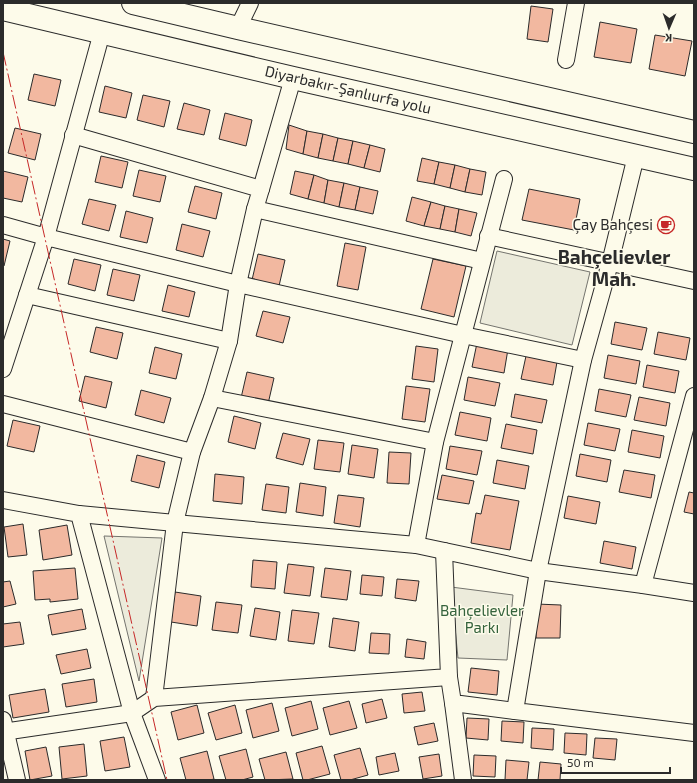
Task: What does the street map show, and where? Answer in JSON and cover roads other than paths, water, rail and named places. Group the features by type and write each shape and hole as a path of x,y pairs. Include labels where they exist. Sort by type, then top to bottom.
{"highway":[{"path":"133,3 694,132"},
{"name":"Diyarbakır-Şanlıurfa yolu","path":"3,9 293,78 694,169"}],"street":[{"path":"238,28 250,3"},
{"path":"566,60 576,3"},
{"path":"3,369 46,237 102,32"},
{"path":"154,698 175,524 192,452 212,398 228,341 238,284 255,209 293,78"},
{"path":"73,135 260,189"},
{"path":"515,711 538,571 583,360 610,263 636,156"},
{"path":"416,545 435,442 504,179"},
{"path":"255,209 482,261"},
{"path":"3,225 238,284 463,335 583,360"},
{"path":"488,236 694,281"},
{"path":"27,295 228,341"},
{"path":"643,585 694,396"},
{"path":"212,398 435,442"},
{"path":"3,404 192,452"},
{"path":"3,500 79,514 416,545 538,571 694,593"},
{"path":"79,514 132,714 157,780"},
{"path":"444,551 449,677 462,780"},
{"path":"17,780 4,728 132,714 154,698 449,677"},
{"path":"453,703 694,733"}],"place":[{"name":"Çay Bahçesi","path":"666,225"}],"district":[{"name":"Bahçelievler Mah.","path":"614,268"}],"park label":[{"name":"Bahçelievler Parkı","path":"482,620"}]}
